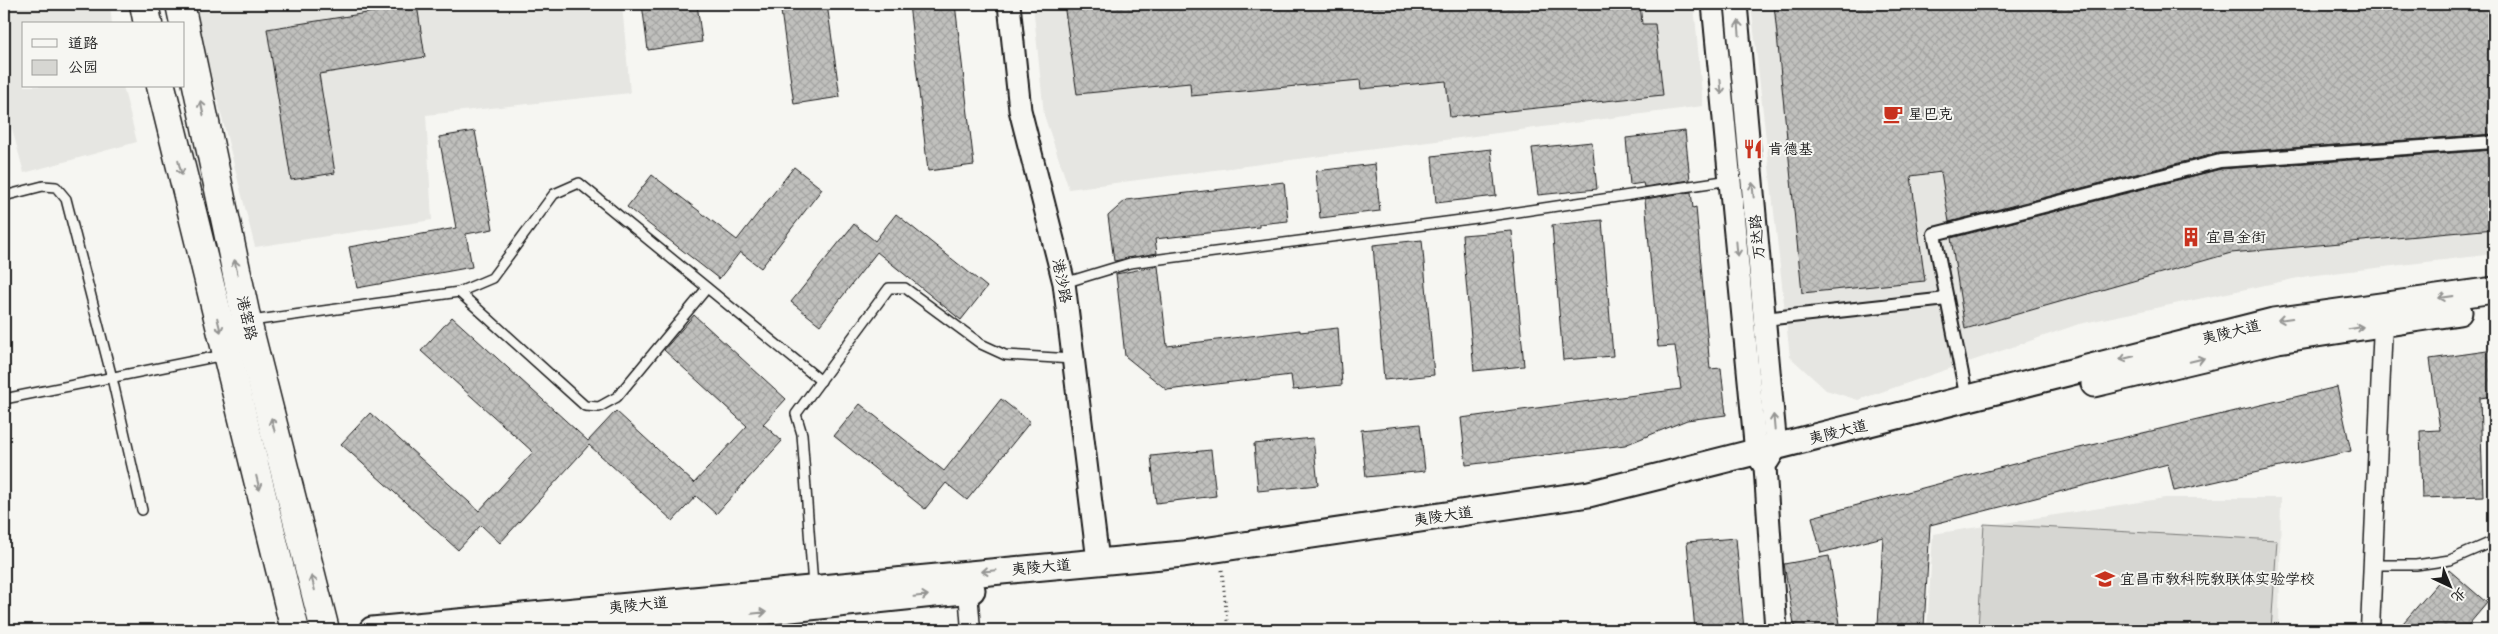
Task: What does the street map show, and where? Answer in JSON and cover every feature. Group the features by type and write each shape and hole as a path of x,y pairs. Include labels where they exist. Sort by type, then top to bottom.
{"main road":[{"path":"144,4 148,22"},
{"name":"港窑路","path":"180,4 184,22"},
{"name":"港窑路","path":"185,28 247,322 324,630"},
{"name":"港窑路","path":"161,88 295,630"},
{"name":"夷陵大道","path":"589,630 689,625 968,590 1222,564 1595,508 1765,456 1967,399 2273,321 2494,290"},
{"name":"夷陵大道","path":"372,630 1183,554 1589,494 2027,400 2269,342 2494,307"}],"street":[{"name":"港沙路","path":"1009,4 1020,110 1064,283 1098,561"},
{"name":"万达路","path":"1714,4 1730,180 1765,456"},
{"name":"万达路","path":"1736,4 1764,319 1765,456 1776,630"},
{"path":"1967,399 1934,234 2220,161 2494,142"},
{"path":"1764,319 1947,299"},
{"path":"2370,630 2383,324"},
{"path":"968,590 971,630"}],"lane":[{"path":"1064,283 1130,263 1477,218 1730,180"},
{"path":"247,322 459,292 492,278 554,194 579,184 821,381"},
{"path":"4,196 43,186 56,187 66,200 112,378 142,510"},
{"path":"459,292 586,406 599,408 617,397 707,288"},
{"path":"813,588 802,434 796,414 889,288 905,288 980,344 1005,355 1073,359"},
{"path":"4,399 226,355"},
{"path":"2373,566 2450,560 2494,541"}],"path":[{"path":"1222,564 1228,630"}],"shaded area":[{"path":"4,4 110,4 112,22 22,22 22,88 124,88 137,142 24,173 4,99"},
{"path":"193,4 622,4 630,93 426,115 432,220 255,247"},
{"path":"1033,4 1694,4 1703,106 1069,189 1044,115"},
{"path":"1751,4 2494,4 2494,254 2308,276 2079,324 1858,400 1826,390 1790,357"},
{"name":"宜昌市教科院教联体实验学校","path":"2165,498 2281,498 2279,628 2307,624 2307,630 1927,630 1933,534"}],"green space":[{"name":"宜昌市教科院教联体实验学校","path":"1984,524 2277,540 2271,630 1978,630"}],"building":[{"path":"642,4 697,4 702,42 648,50"},
{"path":"780,4 827,4 840,97 794,104"},
{"path":"909,4 955,4 974,165 928,171"},
{"path":"1064,4 1640,4 1642,24 1655,24 1663,95 1450,117 1446,81 1361,89 1360,80 1191,96 1190,83 1077,94"},
{"path":"1774,4 2494,4 2494,134 2218,153 1949,222 1941,172 1911,176 1925,281 1802,293"},
{"path":"417,5 425,57 319,74 335,173 291,180 267,29"},
{"path":"475,131 493,229 466,234 472,267 357,288 349,247 456,228 439,137"},
{"path":"1685,131 1690,180 1644,187 1643,183 1630,185 1626,138"},
{"path":"1592,142 1597,189 1538,195 1532,148"},
{"path":"1491,149 1496,196 1436,203 1432,156"},
{"name":"宜昌金街","path":"2494,150 2494,229 2231,253 1965,329 1951,238 2221,169"},
{"path":"1375,164 1380,211 1320,218 1316,171"},
{"path":"794,167 822,189 761,268 740,252 719,279 627,207 652,175 737,240"},
{"path":"1284,182 1288,221 1259,224 1259,227 1155,239 1157,253 1114,261 1108,216 1126,200"},
{"path":"1691,192 1693,208 1696,207 1710,369 1721,368 1726,415 1687,420 1625,445 1466,465 1461,418 1681,389 1675,346 1658,347 1645,199"},
{"path":"896,214 987,287 961,320 877,252 820,325 791,302 854,224 875,241"},
{"path":"1602,220 1613,356 1563,360 1552,225"},
{"path":"1512,231 1524,366 1474,371 1462,235"},
{"path":"1422,240 1434,375 1384,380 1373,245"},
{"path":"1158,266 1167,346 1300,330 1300,332 1338,328 1342,385 1293,390 1291,375 1167,390 1125,356 1116,274"},
{"path":"694,315 786,399 763,424 782,441 716,514 696,496 673,521 589,445 500,543 481,525 458,550 341,444 370,413 479,511 533,452 421,351 452,317 588,441 616,411 694,483 747,426 664,350"},
{"path":"2494,350 2494,396 2480,398 2483,496 2422,498 2420,431 2440,430 2430,359"},
{"path":"2337,387 2351,451 2174,491 2168,464 1930,525 1924,627 1878,625 1883,537 1821,553 1812,517 2033,459"},
{"path":"1001,399 1030,422 967,500 946,483 925,509 834,436 860,404 944,471"},
{"path":"1420,424 1425,471 1366,477 1361,430"},
{"path":"1313,438 1318,485 1258,491 1254,444"},
{"path":"1211,450 1216,496 1156,503 1151,456"},
{"path":"1736,538 1744,630 1695,630 1687,542"},
{"path":"1829,556 1841,630 1795,630 1784,564"},
{"path":"2449,570 2487,603 2464,630 2397,630"}],"place":[{"name":"星巴克","path":"1893,114"},
{"name":"肯德基","path":"1753,149"},
{"name":"宜昌金街","path":"2191,237"},
{"name":"宜昌市教科院教联体实验学校","path":"2105,579"}]}
